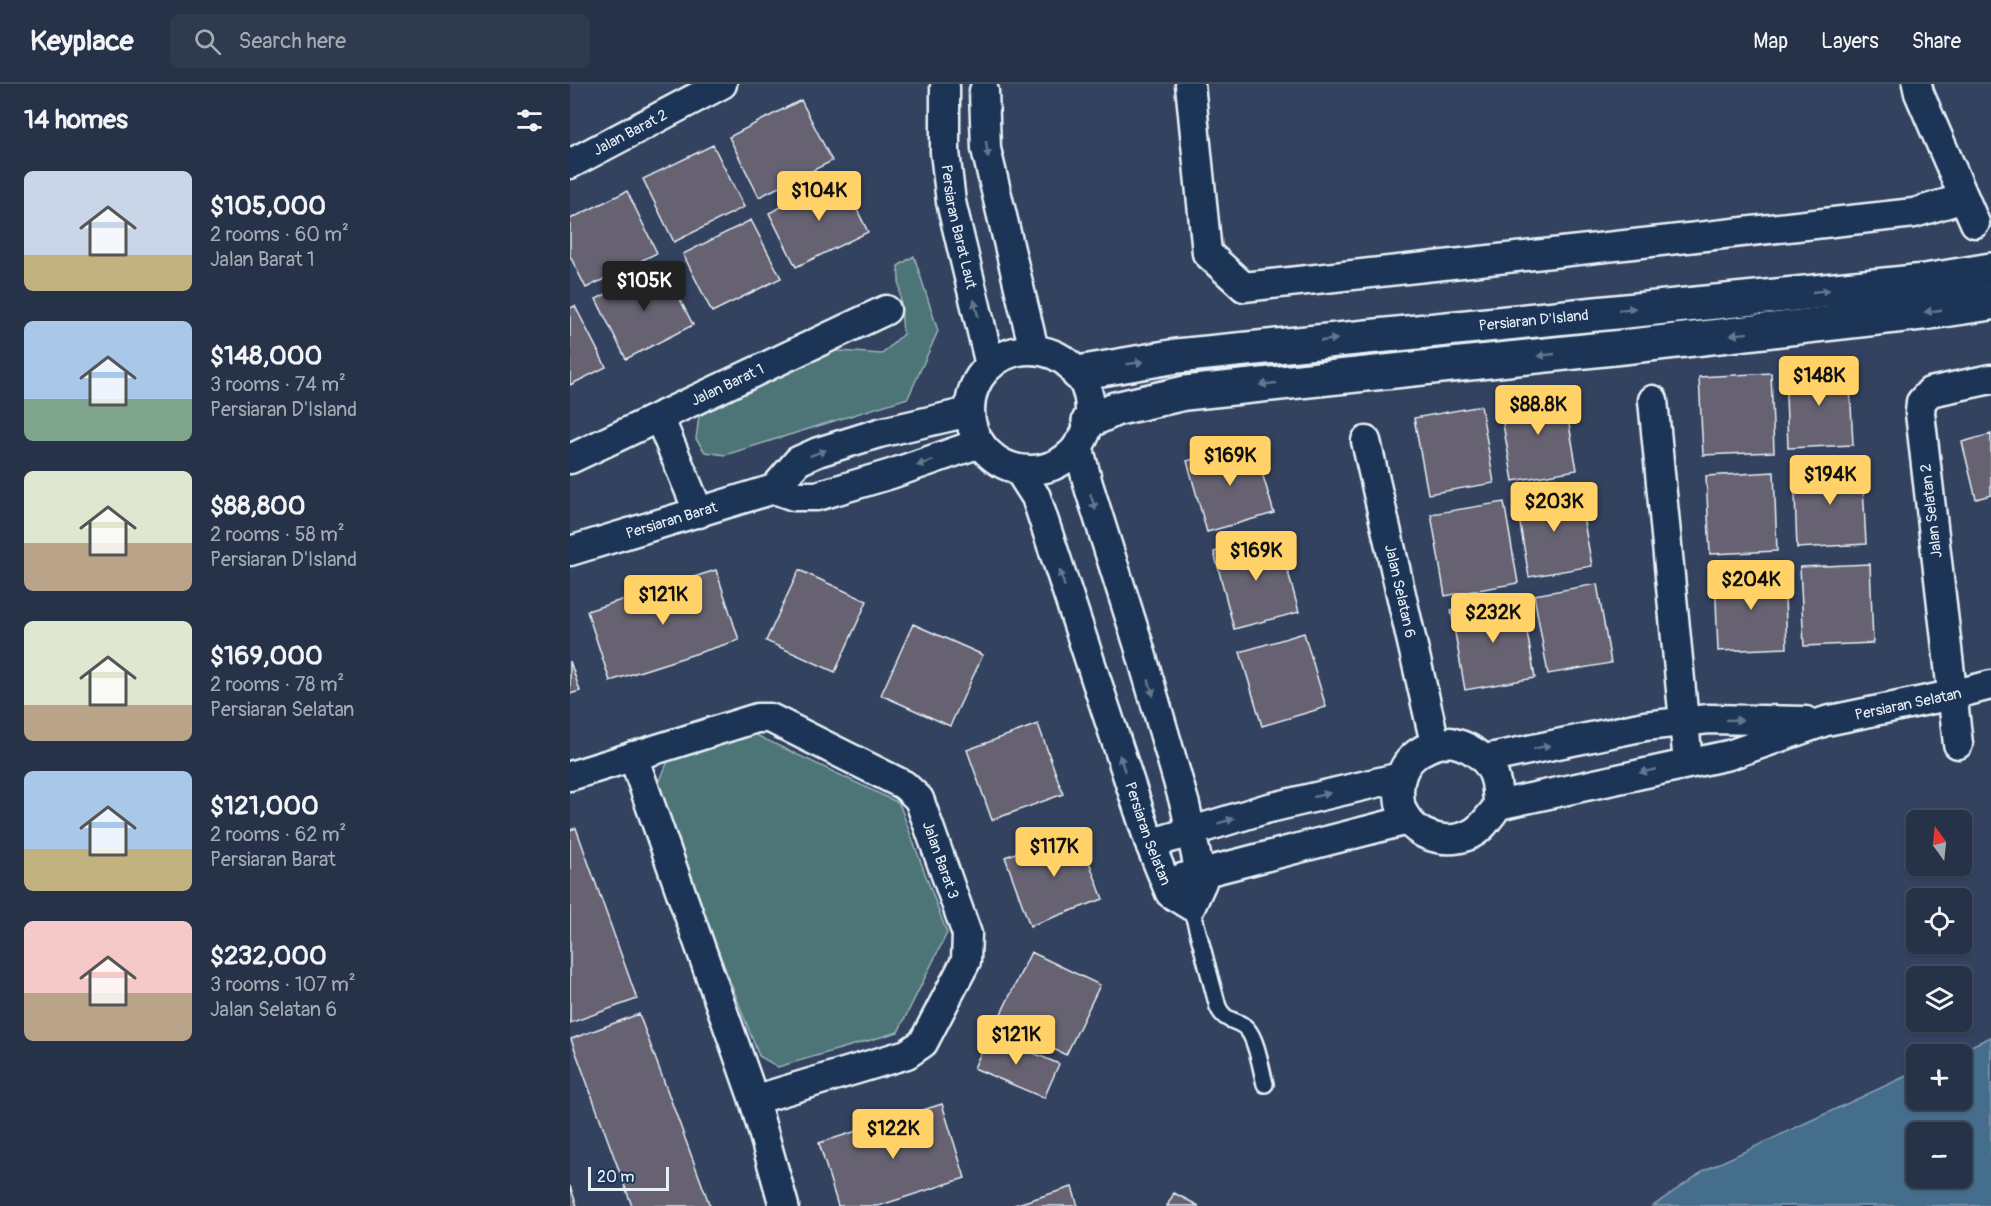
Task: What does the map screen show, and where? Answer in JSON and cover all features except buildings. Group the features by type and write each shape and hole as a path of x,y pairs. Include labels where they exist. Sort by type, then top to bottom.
{"street":[{"name":"Jalan Barat 2","path":"570,164 722,84"},
{"path":"1190,84 1207,253 1244,287 1914,213 1970,211 1917,84"},
{"path":"942,86 964,94 990,87 986,149 1034,350"},
{"name":"Persiaran Barat Laut","path":"942,86 945,152 951,202 990,365"},
{"name":"Persiaran D'Island","path":"1078,373 1177,356 1925,280 1991,270"},
{"path":"1191,906 1202,882 1185,805 1088,484 1083,433 1088,395 1078,373 1065,361 1050,353 1034,350 1010,353 990,365 978,378 972,395 969,412 973,429 980,443 990,455 1018,469 1035,469 1052,465 1066,457 1083,433 1115,409 1185,393 1611,348 1991,303"},
{"name":"Jalan Barat 1","path":"570,459 886,310"},
{"name":"Jalan Selatan 2","path":"1958,744 1920,413 1921,402 1930,392 1991,380"},
{"path":"1653,400 1688,763"},
{"path":"969,412 879,433 818,452 798,461 774,489 794,496 817,496 891,474 980,443"},
{"path":"659,417 699,513"},
{"name":"Jalan Selatan 6","path":"1366,441 1435,743"},
{"name":"Persiaran Selatan","path":"1018,469 1036,497 1150,844 1170,893 1191,906"},
{"name":"Persiaran Barat","path":"570,551 774,489"},
{"name":"Persiaran Selatan","path":"1826,722 1991,685"},
{"name":"Jalan Barat 3","path":"570,776 757,718 770,718 904,785 919,799 967,934 966,961 923,1043 907,1054 754,1101"},
{"path":"1485,759 1645,726 1709,719 1826,722"},
{"path":"1498,805 1729,755 1826,722"},
{"path":"1451,742 1467,746 1492,767 1497,783 1498,805 1481,828 1467,837 1451,840 1435,838 1420,832 1408,820 1401,807 1399,791 1401,777 1408,762 1420,750 1435,743 1451,742"},
{"path":"633,756 754,1101 784,1206"},
{"path":"1150,844 1265,809 1401,777"},
{"path":"1166,883 1408,820"}],"lane":[{"path":"1191,906 1218,1007 1222,1016 1245,1027 1251,1035 1265,1084"}],"green space":[{"path":"914,256 938,331 908,398 725,455 705,452 696,439 699,416 826,350 882,354 903,334 898,266"},
{"path":"754,734 899,803 947,933 898,1032 778,1067 759,1056 656,790 668,761"}],"water":[{"path":"1991,1037 1991,1206 1653,1206 1705,1170 1906,1076 1906,1110 1972,1110 1972,1046"}]}
